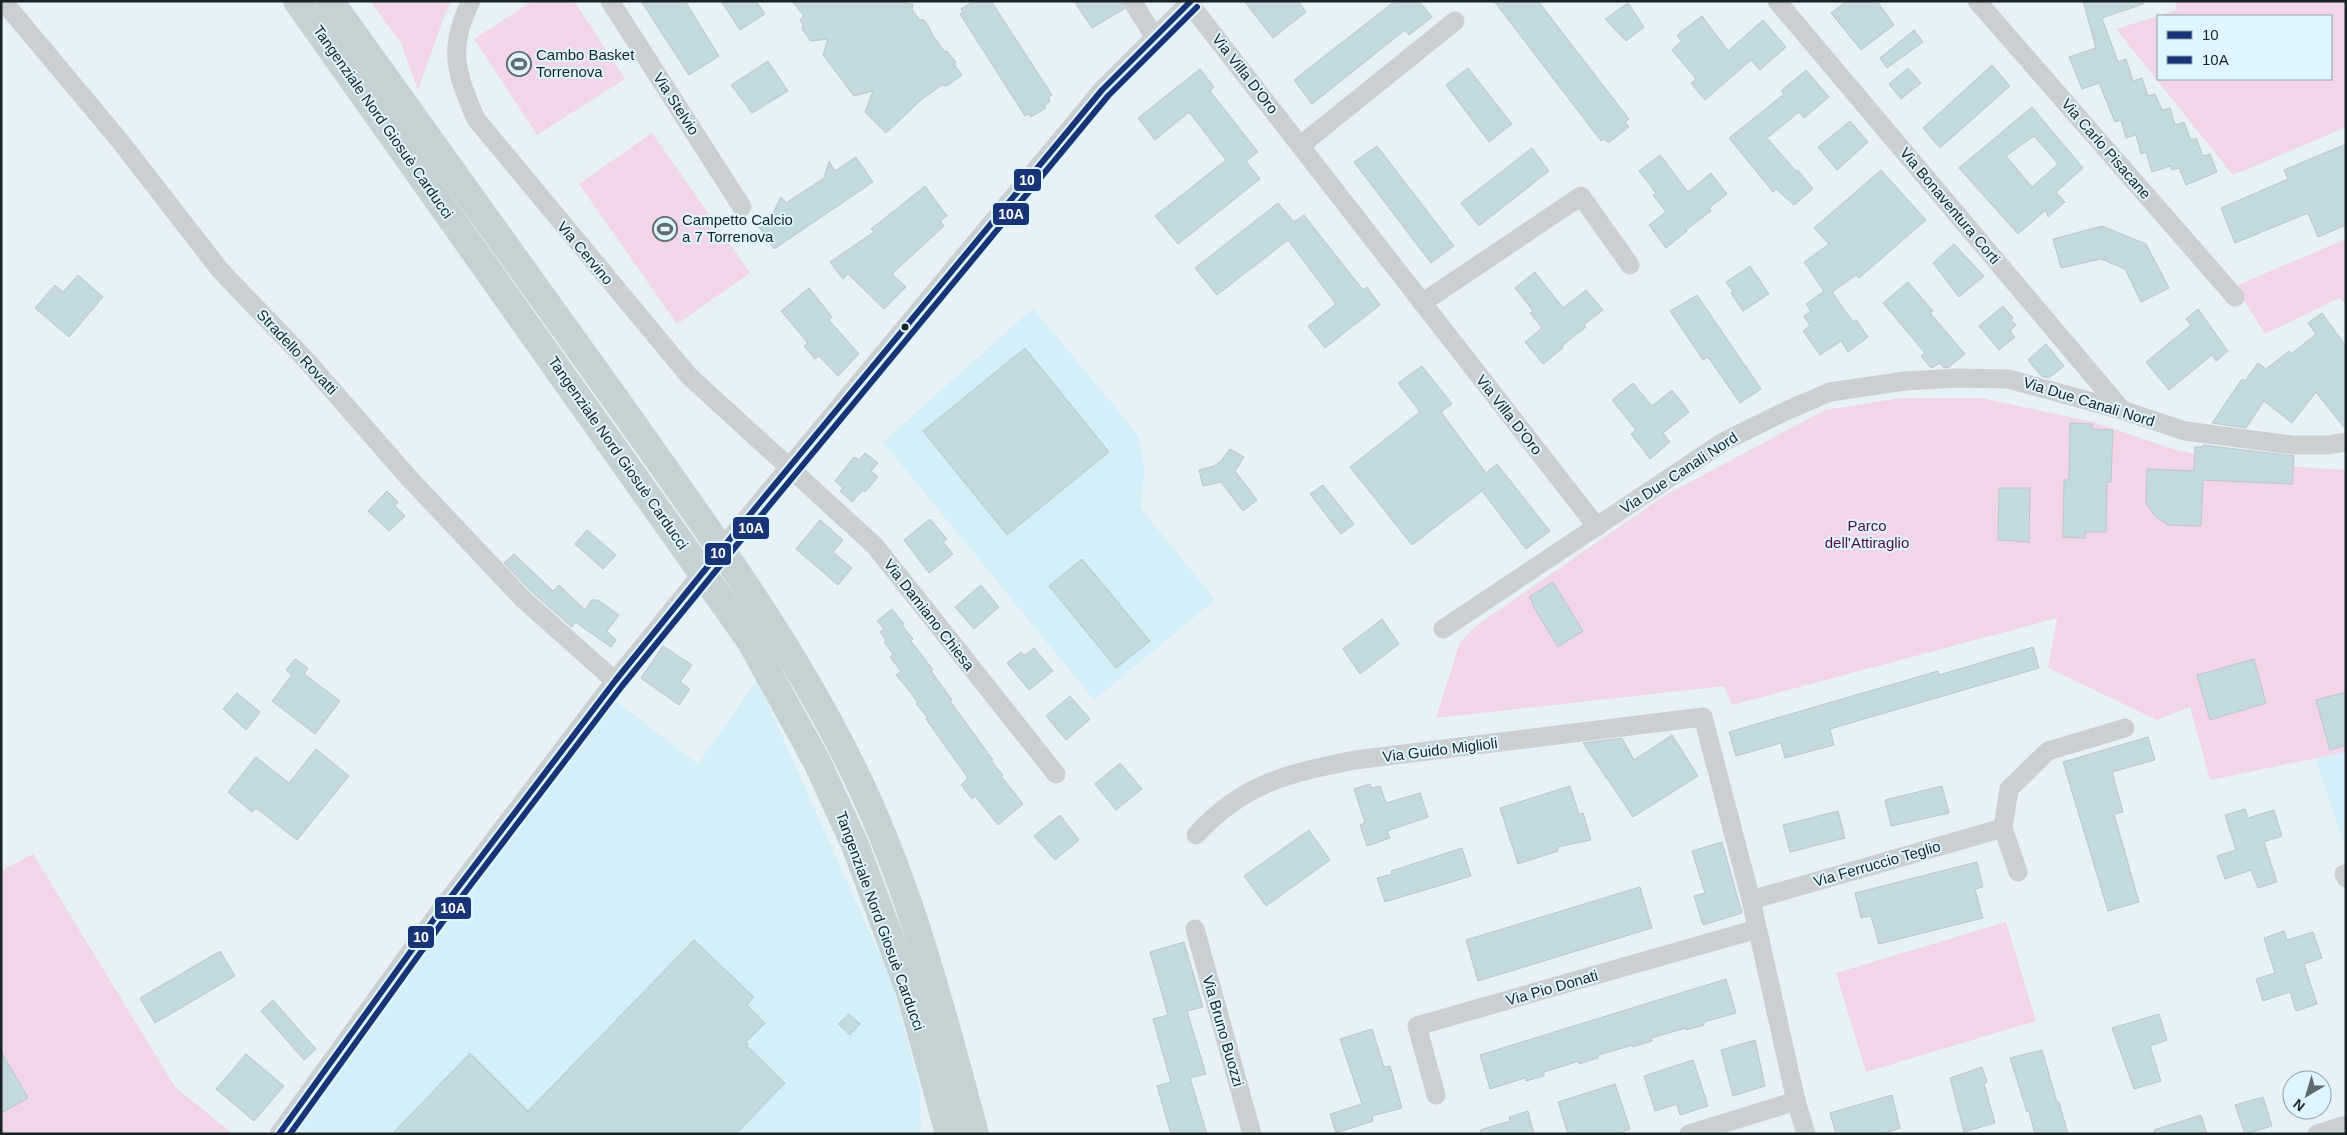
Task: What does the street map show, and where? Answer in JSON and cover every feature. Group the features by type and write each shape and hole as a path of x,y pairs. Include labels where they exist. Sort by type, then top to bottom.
{"highway":[{"name":"Tangenziale Nord Giosuè Carducci","path":"297,1 751,642 818,762 855,845 910,992 949,1134"},
{"name":"Tangenziale Nord Giosuè Carducci","path":"330,1 584,355 685,498 783,642 849,760 888,851 935,981 975,1134"}],"street":[{"name":"Stradello Rovatti","path":"3,1 120,141 220,270 306,360 410,478 524,600 615,681"},
{"name":"Via Cervino","path":"472,1 465,13 458,38 456,64 461,84 476,119 689,376 790,468"},
{"name":"Via Stelvio","path":"610,1 742,207"},
{"path":"1132,1 1154,36"},
{"name":"Via Bonaventura Corti","path":"1778,1 2122,410"},
{"name":"Via Carlo Pisacane","path":"1976,1 2235,298"},
{"path":"279,1134 437,915 615,681 1102,90 1190,2"},
{"name":"Via Villa D'Oro","path":"1190,2 1597,527"},
{"path":"1301,146 1455,21"},
{"path":"1422,303 1581,196 1630,265"},
{"name":"Via Due Canali Nord","path":"1442,629 1723,442 1830,392 1905,381 1958,378 2008,379 2122,410 2185,431 2292,445 2328,445 2346,442"},
{"name":"Via Damiano Chiesa","path":"790,468 874,546 1056,774"},
{"name":"Via Guido Miglioli","path":"1196,835 1212,818 1231,803 1274,779 1304,770 1355,760 1703,717 1751,900"},
{"path":"2018,872 2003,828 2009,789 2048,751 2125,728"},
{"name":"Via Ferruccio Teglio","path":"1751,900 2003,828"},
{"path":"1751,900 1796,1101 1806,1134"},
{"name":"Via Bruno Buozzi","path":"1195,929 1252,1134"},
{"name":"Via Pio Donati","path":"1436,1095 1417,1026 1757,929"},
{"path":"1689,1134 1796,1101"},
{"path":"2317,1134 2346,1124"}],"shaded area":[{"path":"1033,308 1139,436 1145,472 1140,507 1215,600 1094,700 883,442"},
{"path":"757,680 892,982 920,1088 921,1134 289,1134 343,1052 613,699 698,764"},
{"path":"2346,752 2346,849 2315,758"}],"green space":[{"path":"370,1 452,1 445,14 418,90 401,43"},
{"path":"533,1 574,1 625,79 537,135 474,39"},
{"path":"2175,1 2346,1 2346,127 2233,175 2116,29 2157,16 2157,80 2332,80 2332,15 2161,15 2177,10"},
{"name":"Campetto Calcio a 7 Torrenova","path":"652,133 750,273 677,324 579,184"},
{"path":"2346,239 2346,305 2340,298 2265,334 2235,286"},
{"name":"Parco dell'Attiraglio","path":"1901,398 1981,398 2093,422 2173,449 2229,462 2346,470 2346,752 2210,780 2190,707 2157,720 2048,668 2057,618 1732,705 1724,686 1436,718 1460,642 1477,625 1664,496 1825,410"},
{"path":"33,854 175,1087 233,1134 1,1134 1,871"},
{"path":"2006,922 2036,1021 1866,1072 1836,973"}],"building":[{"path":"641,1 685,1 719,56 689,75"},
{"path":"721,1 756,1 765,14 740,30"},
{"path":"792,1 906,1 907,4 913,4 912,10 920,20 924,20 944,51 947,51 955,61 955,66 962,75 947,86 942,85 921,100 886,133 865,112 873,91 854,96 823,55 828,39 811,41 802,29 803,25 800,20 804,16"},
{"path":"974,1 991,1 1052,95 1048,97 1050,101 1044,106 1046,108 1031,117 1029,114 1025,116 960,14 963,12 961,9"},
{"path":"1074,1 1121,1 1124,9 1092,28"},
{"path":"1244,1 1298,1 1306,12 1273,38"},
{"path":"1395,1 1419,1 1432,17 1409,35 1405,30 1312,104 1294,80"},
{"path":"1494,1 1538,1 1629,119 1625,122 1629,127 1608,143 1604,139 1601,141"},
{"path":"1846,1 1877,1 1894,25 1861,50 1831,13"},
{"path":"2083,1 2143,1 2143,4 2102,18 2118,62 2126,59 2133,81 2142,78 2148,96 2155,94 2162,110 2170,108 2175,125 2184,122 2191,140 2196,138 2203,156 2210,154 2217,172 2186,185 2179,168 2172,170 2170,166 2152,172 2146,152 2141,154 2136,135 2126,138 2121,120 2115,122 2099,83 2082,89 2069,57 2096,48"},
{"path":"1628,3 1644,27 1626,41 1605,19"},
{"path":"1702,16 1728,51 1763,20 1786,47 1760,70 1751,60 1705,100 1691,83 1696,79 1672,50 1681,41 1677,35"},
{"path":"1914,30 1923,42 1887,68 1880,58"},
{"path":"768,61 788,91 752,113 731,85"},
{"path":"1992,65 2010,86 1940,148 1923,128"},
{"path":"1468,68 1512,124 1489,142 1446,85"},
{"path":"1908,68 1921,83 1901,99 1889,84"},
{"path":"1200,69 1214,87 1210,91 1258,152 1246,161 1260,179 1178,244 1155,216 1226,160 1189,112 1155,140 1138,118"},
{"path":"1806,70 1829,97 1804,118 1799,112 1767,138 1796,171 1798,170 1813,189 1794,205 1776,189 1773,192 1729,138 1784,94 1781,91"},
{"path":"2032,107 2083,168 2056,192 2065,202 2048,217 2046,210 2018,234 1959,168","holes":["2034,136 2058,164 2032,187 2006,156"]},
{"path":"1850,121 1868,142 1837,170 1818,147"},
{"path":"2346,144 2346,225 2318,237 2308,213 2235,243 2221,208 2288,179 2284,170"},
{"path":"1377,146 1454,246 1431,263 1354,162"},
{"path":"1532,148 1549,171 1479,226 1461,203"},
{"path":"1660,155 1688,192 1711,173 1727,194 1709,208 1711,211 1666,248 1649,225 1666,212 1653,195 1656,193 1639,171"},
{"path":"856,157 873,182 774,249 757,224 773,213 781,197 786,203 824,178 829,161 835,171"},
{"path":"1881,170 1926,220 1859,278 1856,275 1832,292 1853,322 1856,320 1868,337 1848,352 1841,341 1820,355 1803,331 1810,326 1804,316 1811,311 1806,304 1824,291 1804,262 1829,244 1814,228"},
{"path":"925,186 947,216 940,221 944,226 892,274 906,287 884,309 848,274 843,279 830,262 874,232 871,229"},
{"path":"1278,203 1294,222 1304,215 1363,290 1367,287 1380,305 1325,348 1308,326 1336,304 1288,240 1217,295 1195,268"},
{"path":"2102,226 2146,244 2169,288 2141,302 2125,269 2101,259 2061,268 2053,239"},
{"path":"1954,244 1984,276 1959,297 1933,263"},
{"path":"1750,266 1769,294 1743,311 1726,282"},
{"path":"1535,272 1563,308 1586,290 1603,310 1584,325 1586,327 1543,364 1525,342 1542,328 1530,313 1533,311 1515,288"},
{"path":"78,275 103,297 69,337 35,308 55,285 63,292"},
{"path":"1908,282 1933,311 1930,313 1965,354 1949,367 1944,368 1940,363 1931,368 1921,356 1925,353 1883,303"},
{"path":"809,288 832,317 829,320 859,354 838,376 819,356 815,359 804,346 808,343 781,311"},
{"path":"1697,295 1761,389 1740,403 1708,357 1703,360 1670,311"},
{"path":"2003,306 2016,325 2010,331 2015,337 1999,350 1979,326"},
{"path":"2198,309 2228,351 2216,361 2212,355 2169,390 2146,362 2191,325 2186,319"},
{"path":"2322,313 2346,346 2346,430 2316,392 2292,423 2264,401 2246,428 2212,423 2242,379 2245,381 2258,363 2266,369 2289,351 2291,354 2316,334 2308,323"},
{"path":"2046,344 2064,366 2049,378 2041,376 2028,360"},
{"path":"1025,348 1109,452 1007,535 923,431"},
{"path":"1422,366 1452,404 1441,412 1486,473 1497,464 1550,531 1526,549 1482,491 1412,545 1350,467 1420,412 1398,383"},
{"path":"1633,383 1652,406 1672,390 1689,412 1663,433 1670,442 1650,459 1631,434 1636,430 1612,400"},
{"path":"2070,423 2092,424 2092,429 2113,430 2111,482 2107,482 2106,532 2085,532 2085,538 2063,537 2064,480 2069,480"},
{"path":"2203,445 2294,456 2292,484 2203,480 2201,526 2168,525 2155,516 2146,503 2147,469 2194,471 2195,447 2202,447"},
{"path":"1230,449 1244,457 1235,471 1257,500 1243,511 1221,482 1203,486 1199,470 1214,466 1221,461"},
{"path":"865,453 878,463 871,471 878,477 865,492 863,490 852,502 840,491 843,488 835,481 854,457 859,460"},
{"path":"1323,485 1354,524 1341,534 1310,494"},
{"path":"1999,488 2030,488 2029,542 1998,540"},
{"path":"387,491 398,502 395,506 405,516 389,531 368,511"},
{"path":"930,519 947,539 943,542 953,554 929,573 904,540"},
{"path":"820,520 843,540 833,552 852,568 838,585 796,549"},
{"path":"587,530 616,555 603,569 575,544"},
{"path":"514,554 553,591 559,585 585,610 592,600 598,600 619,615 607,631 616,640 611,647 575,622 572,627 532,592 504,563"},
{"path":"1082,559 1150,641 1116,668 1049,586"},
{"path":"1553,582 1583,631 1558,647 1529,597"},
{"path":"981,585 999,607 974,629 955,607"},
{"path":"892,609 904,624 902,625 913,639 911,641 933,670 931,671 952,700 950,701 993,760 991,761 1003,775 1001,776 1023,804 998,825 975,796 972,799 961,785 968,778 926,719 928,718 916,704 918,703 896,675 901,671 890,657 893,654 884,642 886,640 880,632 884,629 877,621"},
{"path":"1382,619 1399,644 1360,674 1343,649"},
{"path":"663,646 692,665 680,682 690,689 679,705 641,678"},
{"path":"2033,647 2039,668 1830,729 1834,745 1785,758 1781,743 1736,756 1729,732 1938,671 1939,675"},
{"path":"1034,648 1053,671 1029,690 1007,663 1021,652 1024,656"},
{"path":"295,659 308,668 304,674 340,701 315,734 272,701 292,675 286,670"},
{"path":"2254,659 2266,703 2210,720 2197,675"},
{"path":"2346,692 2346,745 2330,750 2316,700"},
{"path":"237,693 260,712 246,730 223,709"},
{"path":"1070,696 1090,719 1066,740 1046,716"},
{"path":"1672,735 1698,776 1633,817 1583,743 1622,738 1634,760"},
{"path":"2148,737 2155,760 2112,772 2123,812 2114,814 2139,902 2108,911 2063,762"},
{"path":"316,749 349,776 297,840 256,808 252,812 228,792 256,757 289,783"},
{"path":"1120,763 1142,789 1116,810 1095,784"},
{"path":"1370,784 1372,788 1380,786 1386,803 1420,793 1428,817 1387,831 1390,838 1367,846 1360,825 1365,823 1354,789"},
{"path":"1570,786 1579,814 1583,813 1591,840 1557,847 1558,851 1518,864 1500,808"},
{"path":"1942,786 1949,813 1891,826 1885,800"},
{"path":"2245,809 2248,818 2274,810 2282,836 2264,842 2277,882 2258,888 2251,870 2225,879 2217,856 2236,850 2225,815"},
{"path":"1838,811 1845,838 1790,852 1783,825"},
{"path":"1060,815 1079,840 1055,860 1034,836"},
{"path":"1309,830 1330,860 1266,906 1244,876"},
{"path":"1722,842 1742,913 1703,925 1694,896 1705,893 1692,851"},
{"path":"1462,848 1471,876 1385,902 1377,878 1392,874 1391,871"},
{"path":"1977,862 1983,887 1975,889 1983,918 1879,944 1871,916 1861,918 1855,893"},
{"path":"1640,887 1652,928 1478,981 1466,940"},
{"path":"2284,931 2287,940 2313,932 2322,958 2304,964 2317,1004 2296,1011 2290,992 2263,1001 2256,979 2275,973 2264,938"},
{"path":"694,940 754,997 747,1005 765,1023 746,1042 748,1044 746,1045 785,1083 736,1134 392,1134 470,1053 528,1111"},
{"path":"1184,942 1203,1007 1187,1011 1206,1074 1190,1078 1207,1134 1171,1134 1157,1086 1171,1082 1153,1019 1168,1015 1150,952"},
{"path":"220,951 235,976 155,1023 140,998"},
{"path":"1726,979 1736,1013 1704,1022 1704,1025 1651,1038 1652,1041 1633,1047 1633,1045 1598,1055 1598,1058 1579,1064 1579,1061 1544,1072 1544,1076 1526,1081 1525,1078 1490,1089 1480,1055"},
{"path":"273,1000 316,1049 304,1060 261,1011"},
{"path":"849,1014 860,1024 850,1035 838,1024"},
{"path":"2159,1014 2167,1040 2150,1046 2161,1081 2134,1089 2112,1028"},
{"path":"1372,1029 1384,1067 1390,1066 1402,1108 1372,1116 1373,1121 1336,1133 1330,1114 1362,1104 1340,1039"},
{"path":"1755,1040 1765,1086 1733,1096 1721,1050"},
{"path":"2042,1050 2068,1134 2035,1134 2010,1058"},
{"path":"1,1051 28,1098 1,1113"},
{"path":"246,1054 284,1086 254,1121 216,1089"},
{"path":"1693,1060 1708,1106 1680,1115 1677,1104 1655,1111 1644,1076"},
{"path":"1982,1067 1987,1082 1984,1084 1995,1123 1964,1132 1950,1078"},
{"path":"1615,1084 1630,1129 1617,1134 1568,1134 1558,1102"},
{"path":"1892,1095 1900,1128 1882,1134 1836,1134 1830,1113"},
{"path":"2263,1097 2272,1126 2245,1134 2235,1105"},
{"path":"1528,1111 1534,1134 1481,1134 1480,1130 1510,1121 1509,1117"},
{"path":"2201,1115 2207,1134 2154,1134 2154,1130"}],"transit line":[{"name":"10","path":"279,1134 437,915 615,681 738,529 1102,90 1191,1"},
{"name":"10A","path":"290,1134 444,920 622,686 1108,96 1197,7"}],"place":[{"name":"Cambo Basket Torrenova","path":"519,64"},
{"name":"Campetto Calcio a 7 Torrenova","path":"665,229"}]}
